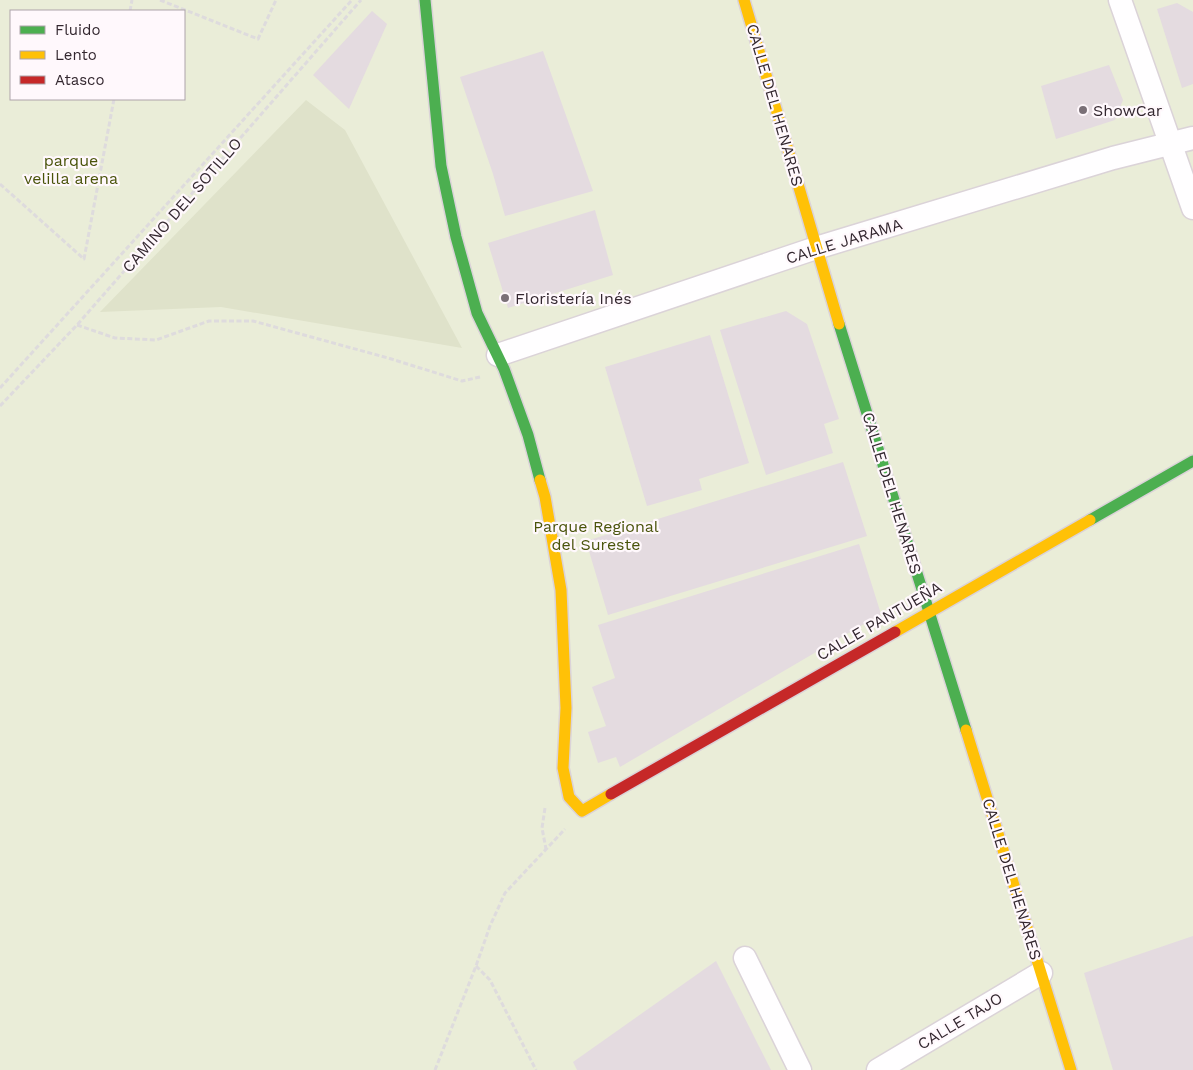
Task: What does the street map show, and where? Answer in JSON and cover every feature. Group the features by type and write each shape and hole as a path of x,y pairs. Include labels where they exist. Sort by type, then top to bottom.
{"street":[{"path":"425,0 434,73 441,166 456,237 477,313 501,362 528,435 548,515 561,590 566,708 563,768 569,797 582,811"},
{"name":"CALLE DEL HENARES","path":"744,0 816,248 1071,1070"},
{"path":"1120,0 1193,208"},
{"name":"CALLE JARAMA","path":"501,362 816,248 1113,158 1193,138"},
{"name":"CALLE PANTUEÑA","path":"582,811 1193,461"},
{"path":"745,958 800,1070"},
{"name":"CALLE TAJO","path":"878,1070 1041,973"}],"path":[{"path":"160,0 258,39 276,0"},
{"path":"0,388 352,0"},
{"name":"CAMINO DEL SOTILLO","path":"0,406 77,325 361,0"},
{"path":"0,184 84,259 114,100"},
{"path":"77,325 115,338 156,340 209,321 253,322 462,380 492,375 501,362"},
{"path":"435,1070 490,926 505,893 582,811"},
{"path":"476,966 490,980 536,1070"}],"green space":[{"name":"Parque Regional del Sureste","path":"0,0 1193,0 1193,1070 0,1070"},
{"path":"306,100 345,130 462,348 221,307 100,312"}],"building":[{"path":"1177,3 1193,12 1193,84 1182,88 1157,9"},
{"path":"372,11 387,24 349,109 313,75"},
{"path":"543,51 593,191 505,216 493,174 460,77"},
{"name":"ShowCar","path":"1109,65 1123,100 1115,120 1056,139 1041,86"},
{"path":"595,210 613,275 508,308 488,243"},
{"path":"786,311 807,324 839,419 824,424 833,453 766,475 720,330"},
{"path":"710,335 749,463 699,479 702,490 647,506 605,367"},
{"path":"843,462 867,536 608,615 586,541"},
{"path":"859,544 881,614 620,767 616,757 598,763 588,732 606,726 592,687 615,678 598,625"},
{"path":"1193,936 1193,1070 1113,1070 1084,973"},
{"path":"716,961 771,1070 577,1070 573,1062"}],"traffic: fast":[{"path":"425,0 441,166 456,237 477,313 504,369 528,435 540,480"},
{"path":"839,324 966,730"},
{"path":"1090,520 1193,461"}],"traffic: slow":[{"path":"744,0 839,324"},
{"path":"540,480 545,497 561,590 566,708 563,768 569,797 582,811 611,794"},
{"path":"895,632 1090,520"},
{"path":"966,730 1071,1070"}],"traffic: jam":[{"path":"611,794 895,632"}],"place":[{"name":"ShowCar","path":"1083,110"},
{"name":"Floristería Inés","path":"505,298"}],"park label":[{"name":"parque velilla arena","path":"71,169"}]}
